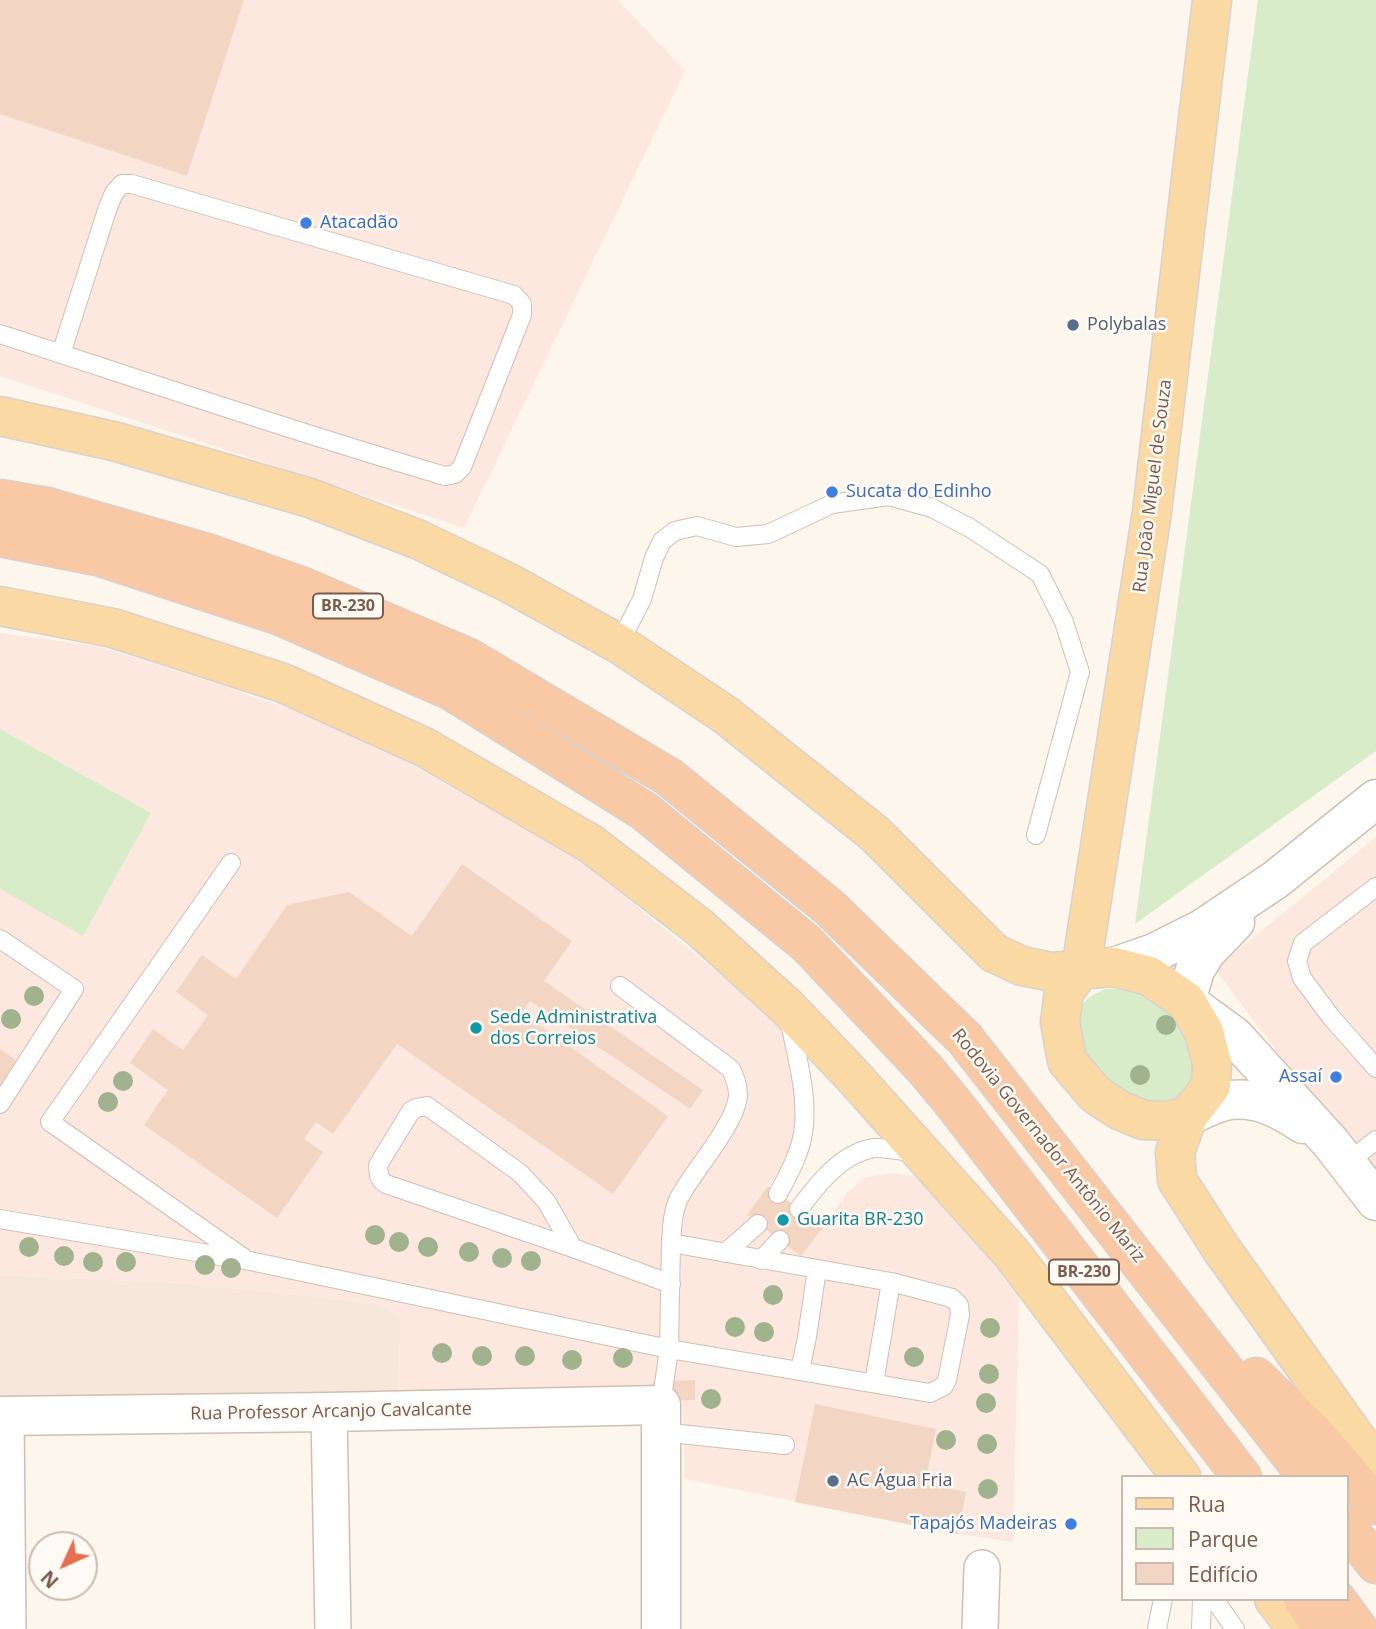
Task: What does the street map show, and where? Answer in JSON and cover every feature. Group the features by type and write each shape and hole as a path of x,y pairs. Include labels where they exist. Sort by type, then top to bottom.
{"highway":[{"name":"Rodovia Governador Antônio Mariz","path":"0,499 47,507 210,554 301,586 469,658 669,777 829,907 965,1039 1306,1475"},
{"name":"BR-230","path":"0,537 102,557 278,615 452,691 654,819 807,944 925,1069 1240,1475"},
{"path":"1147,1270 1317,1436 1376,1505"},
{"path":"1131,1333 1222,1475"},
{"path":"1348,1529 1376,1564"},
{"path":"1304,1601 1323,1629"},
{"path":"1337,1601 1358,1629"}],"main road":[{"name":"Rua João Miguel de Souza","path":"1098,968 1212,0"},
{"path":"0,416 113,441 310,498 428,545 509,583 619,644 727,716 866,826 994,953 1022,965 1052,972 1098,968 1149,976 1186,1001 1204,1032 1212,1063 1211,1086 1188,1116 1175,1152 1177,1180 1220,1247 1376,1466"},
{"path":"0,606 113,628 283,683 425,747 591,844 699,927 787,1007 852,1075 1012,1254 1160,1460 1179,1475"},
{"path":"1098,968 1064,992 1059,1022 1067,1061 1095,1094 1119,1110 1143,1120 1166,1121 1188,1116"},
{"path":"1276,1601 1297,1629"}],"street":[{"path":"1098,968 1154,953 1202,929 1275,880 1376,799"},
{"path":"1275,880 1206,952 1195,970 1186,1001 1234,1036 1359,1173"},
{"path":"1188,1116 1222,1101 1243,1098 1266,1103 1289,1114 1359,1173"},
{"path":"329,1412 333,1629"},
{"name":"Rua Professor Arcanjo Cavalcante","path":"3,1416 329,1412 661,1419"},
{"path":"3,1416 8,1629"},
{"path":"661,1419 661,1629"},
{"path":"980,1629 982,1568"}],"lane":[{"path":"0,334 61,354 384,458 445,476 455,474 462,467 522,315 522,304 514,295 132,184 122,184 114,192 108,207 61,354"},
{"path":"619,644 642,599 662,541 675,531 697,526 736,537 768,534 832,504 888,496 932,508 970,528 1040,574 1064,622 1080,672 1036,835"},
{"path":"231,863 50,1122 250,1261"},
{"path":"1376,887 1303,943 1297,961 1302,978 1331,1017 1376,1068"},
{"path":"0,939 75,989 0,1104"},
{"path":"620,986 731,1069 737,1082 737,1105 678,1201 672,1219 669,1349 661,1419 785,1445"},
{"path":"778,1194 792,1168 803,1134 805,1102 787,1007"},
{"path":"573,1248 545,1201 520,1173 427,1106 411,1111 378,1165 379,1176 386,1184 671,1284"},
{"path":"1359,1173 1376,1140"},
{"path":"799,1209 817,1185 845,1158 874,1148 922,1154"},
{"path":"792,1168 803,1179 817,1185"},
{"path":"0,1219 250,1261 669,1349 930,1393 944,1386 960,1315 959,1305 952,1298 891,1282 671,1244"},
{"path":"726,1253 758,1224"},
{"path":"761,1260 780,1240"},
{"path":"800,1371 817,1269"},
{"path":"874,1383 891,1282"},
{"path":"1157,1629 1163,1601"},
{"path":"1201,1629 1202,1601"},
{"path":"1215,1601 1235,1629"}],"shaded area":[{"name":"Atacadão","path":"0,0 618,0 685,71 464,528 0,376"},
{"path":"0,633 97,646 215,683 351,731 578,858 784,1027 798,1101 790,1157 768,1186 822,1227 848,1192 866,1177 895,1173 928,1179 1019,1298 1013,1542 958,1534 684,1479 682,1400 398,1392 401,1318 376,1303 180,1283 0,1275"},
{"name":"Assaí","path":"1376,837 1376,1184 1215,969"},
{"path":"0,1275 180,1283 376,1303 401,1318 398,1392 0,1396"}],"green space":[{"path":"1258,0 1376,0 1376,751 1135,924"},
{"path":"0,729 151,813 83,936 0,889"},
{"path":"1106,989 1124,989 1139,993 1176,1016 1191,1035 1197,1072 1184,1098 1163,1107 1120,1095 1079,1055 1077,1024 1081,1007 1094,994"}],"building":[{"path":"0,0 244,0 187,176 0,114"},
{"path":"462,864 572,941 544,981 703,1090 690,1109 530,1001 522,1013 668,1116 613,1194 397,1044 333,1134 316,1122 304,1139 323,1152 277,1218 144,1125 168,1090 130,1063 153,1029 183,1050 208,1015 176,992 202,955 236,979 287,905 349,892 412,936"},
{"path":"0,1049 21,1064 0,1094"},
{"name":"Guarita BR-230","path":"768,1186 823,1227 801,1256 747,1215"},
{"path":"695,1380 695,1400 654,1401 653,1382"},
{"path":"815,1404 936,1429 925,1484 966,1492 958,1534 795,1502"}],"place":[{"name":"Atacadão","path":"306,223"},
{"name":"Polybalas","path":"1073,325"},
{"name":"Sucata do Edinho","path":"832,492"},
{"name":"Sede Administrativa dos Correios","path":"476,1028"},
{"name":"Assaí","path":"1336,1077"},
{"name":"Guarita BR-230","path":"783,1220"},
{"name":"AC Água Fria","path":"833,1481"},
{"name":"Tapajós Madeiras","path":"1071,1524"}]}
